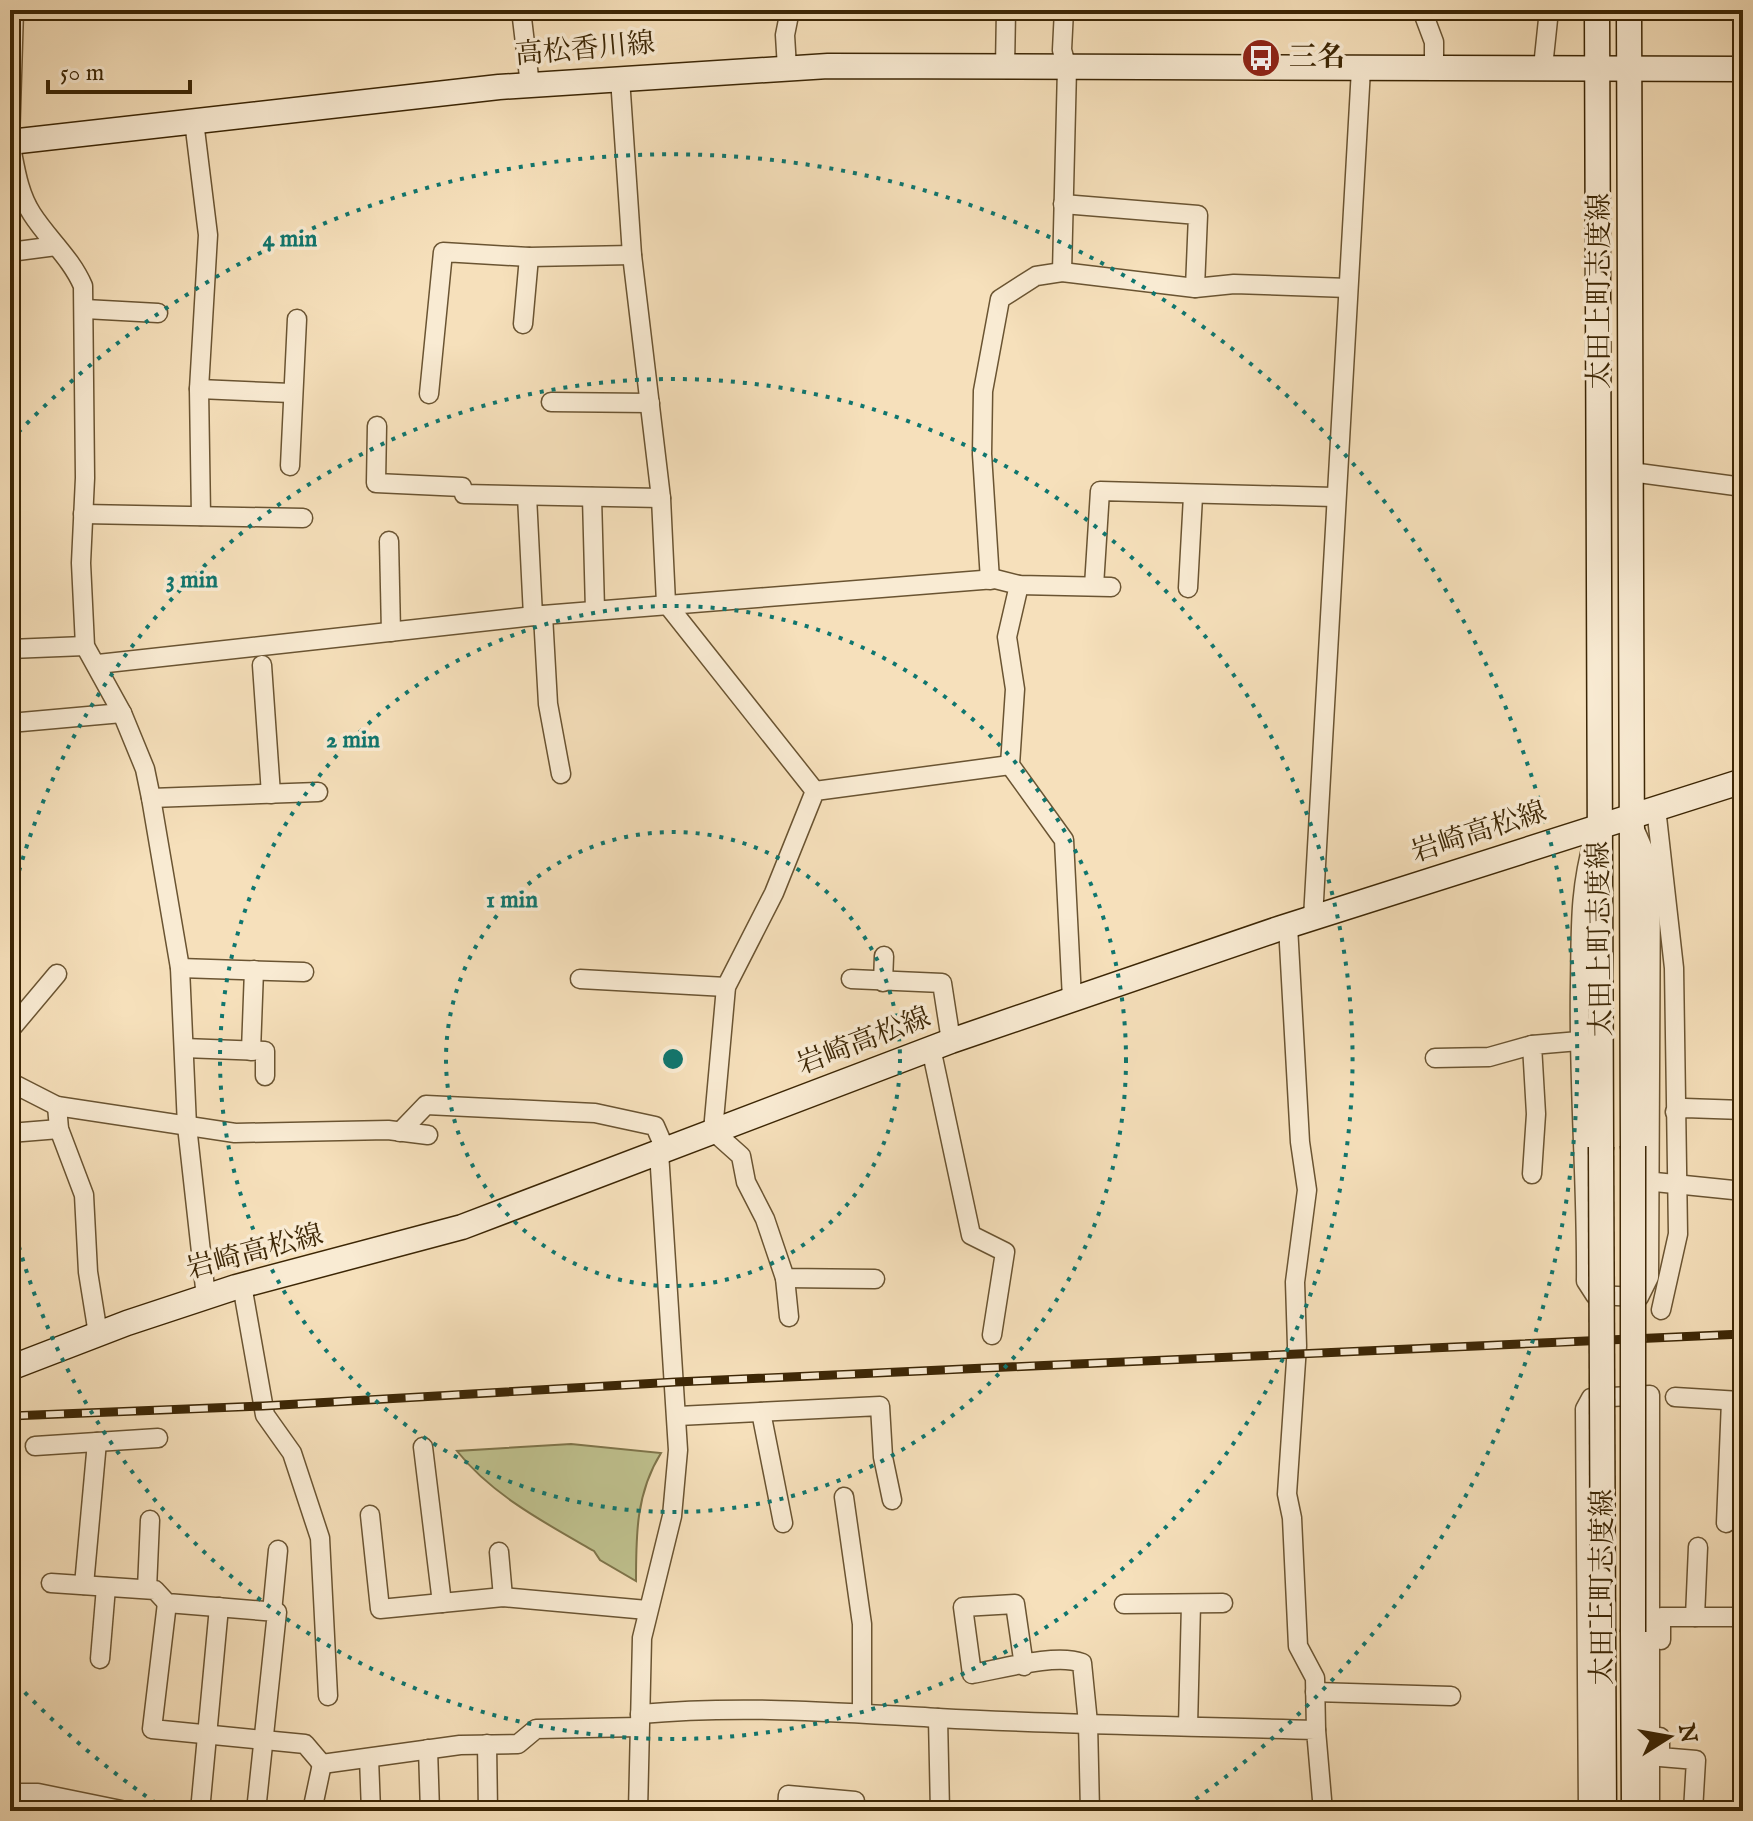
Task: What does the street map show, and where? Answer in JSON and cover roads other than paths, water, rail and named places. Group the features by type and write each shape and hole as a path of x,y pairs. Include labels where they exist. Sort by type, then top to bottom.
{"main road":[{"name":"太田上町志度線","path":"1597,10 1604,1811"},
{"name":"太田上町志度線","path":"1629,10 1634,1811"},
{"name":"高松香川線","path":"10,141 530,85 787,68 1743,69"},
{"name":"岩崎高松線","path":"10,1368 242,1285 432,1236 941,1044 1288,926 1743,781"}],"street":[{"path":"14,10 10,41 10,141 21,191 30,212 74,266 83,286 81,563 85,646 98,664 122,713 145,769 151,798 180,968 187,1126 206,1297"},
{"path":"521,10 530,85"},
{"path":"787,68 785,35 790,10"},
{"path":"1005,68 1006,10"},
{"path":"1062,272 1067,68 1062,50 1064,10"},
{"path":"1422,10 1434,42 1434,67"},
{"path":"1543,67 1549,10"},
{"path":"1313,918 1334,497 1361,69"},
{"path":"620,78 632,255 661,498 666,603 815,791"},
{"path":"194,121 208,235 199,389 201,516"},
{"path":"1063,204 1198,215 1195,288"},
{"path":"10,252 56,246"},
{"path":"429,394 443,252 529,257 632,255"},
{"path":"523,324 529,257"},
{"path":"990,580 982,454 983,391 1000,299 1036,276 1062,272 1195,288 1234,284 1348,288"},
{"path":"85,309 158,313"},
{"path":"290,466 291,393 297,319"},
{"path":"199,389 291,393"},
{"path":"551,402 650,403"},
{"path":"377,426 376,483 462,487 464,494 661,498"},
{"path":"1631,472 1743,487"},
{"path":"98,664 666,603 990,580 1019,585 1103,586 1100,491 1193,496 1244,492 1334,497"},
{"path":"527,496 548,704 561,774"},
{"path":"1188,588 1193,496"},
{"path":"592,497 595,610"},
{"path":"83,514 303,518"},
{"path":"389,541 391,632"},
{"path":"1019,585 1007,637 1015,689 1010,765 1064,840 1072,999"},
{"path":"10,649 85,646"},
{"path":"262,665 271,794"},
{"path":"10,723 122,713"},
{"path":"815,791 1010,765"},
{"path":"789,1317 785,1278 765,1219 746,1182 741,1156 713,1131 726,987 774,893 815,791"},
{"path":"151,798 318,792"},
{"path":"1656,808 1674,968 1677,1182 1677,1249 1661,1310"},
{"path":"1598,827 1582,882 1579,1041 1591,1182 1586,1281 1595,1295 1639,1297 1649,1277 1651,867 1629,817"},
{"path":"1288,926 1299,1128 1307,1190 1295,1282 1297,1346 1287,1494 1292,1518 1298,1646 1315,1678 1323,1811"},
{"path":"883,982 884,956"},
{"path":"180,968 304,972"},
{"path":"251,1051 254,970"},
{"path":"10,1030 57,974"},
{"path":"580,979 726,987"},
{"path":"851,979 942,983 941,1044 971,1235 1005,1252 992,1335"},
{"path":"1435,1058 1489,1057 1532,1045 1579,1041"},
{"path":"1532,1045 1536,1114 1532,1174"},
{"path":"184,1048 265,1051 265,1076"},
{"path":"10,1082 57,1106 235,1133 400,1132 428,1135"},
{"path":"400,1132 426,1105 595,1113 655,1126 662,1150 678,1416 672,1516 647,1610 638,1811"},
{"path":"57,1106 59,1129 84,1195 88,1272 98,1334"},
{"path":"1675,1112 1685,1108 1743,1110"},
{"path":"10,1133 59,1129"},
{"path":"1655,1182 1743,1191"},
{"path":"785,1278 875,1279"},
{"path":"242,1285 265,1415 292,1453 320,1538 328,1696"},
{"path":"1588,1811 1585,1409 1591,1398 1650,1395 1650,1811"},
{"path":"1675,1397 1737,1401 1726,1523"},
{"path":"678,1416 880,1406 883,1457 892,1500"},
{"path":"761,1412 783,1523"},
{"path":"35,1446 158,1438"},
{"path":"84,1585 97,1442"},
{"path":"423,1447 442,1603"},
{"path":"844,1497 862,1624 862,1712"},
{"path":"370,1515 380,1609 503,1597 647,1610"},
{"path":"147,1589 150,1520"},
{"path":"1695,1617 1698,1547"},
{"path":"272,1612 278,1550"},
{"path":"499,1552 503,1597"},
{"path":"51,1583 155,1590 167,1603 277,1612 256,1811"},
{"path":"100,1659 106,1587"},
{"path":"167,1603 152,1729 305,1744 322,1764"},
{"path":"1124,1604 1223,1603"},
{"path":"1024,1666 1015,1604 963,1607 972,1674 1024,1666 1070,1658 1082,1663 1088,1723 1090,1811"},
{"path":"1188,1726 1191,1604"},
{"path":"200,1811 219,1607"},
{"path":"1693,1811 1696,1760 1660,1757 1661,1617 1743,1617"},
{"path":"1315,1692 1451,1696"},
{"path":"322,1764 428,1749 518,1744 536,1729 640,1721 707,1708 1316,1730"},
{"path":"938,1718 940,1811"},
{"path":"487,1744 488,1811"},
{"path":"428,1749 430,1811"},
{"path":"369,1758 371,1811"},
{"path":"312,1811 322,1764"},
{"path":"10,1793 38,1802 126,1811"},
{"path":"787,1811 788,1795 855,1801"}],"railway":[{"path":"10,1416 263,1406 676,1382 1743,1334"}],"place":[{"name":"三名","path":"1261,58"}]}
